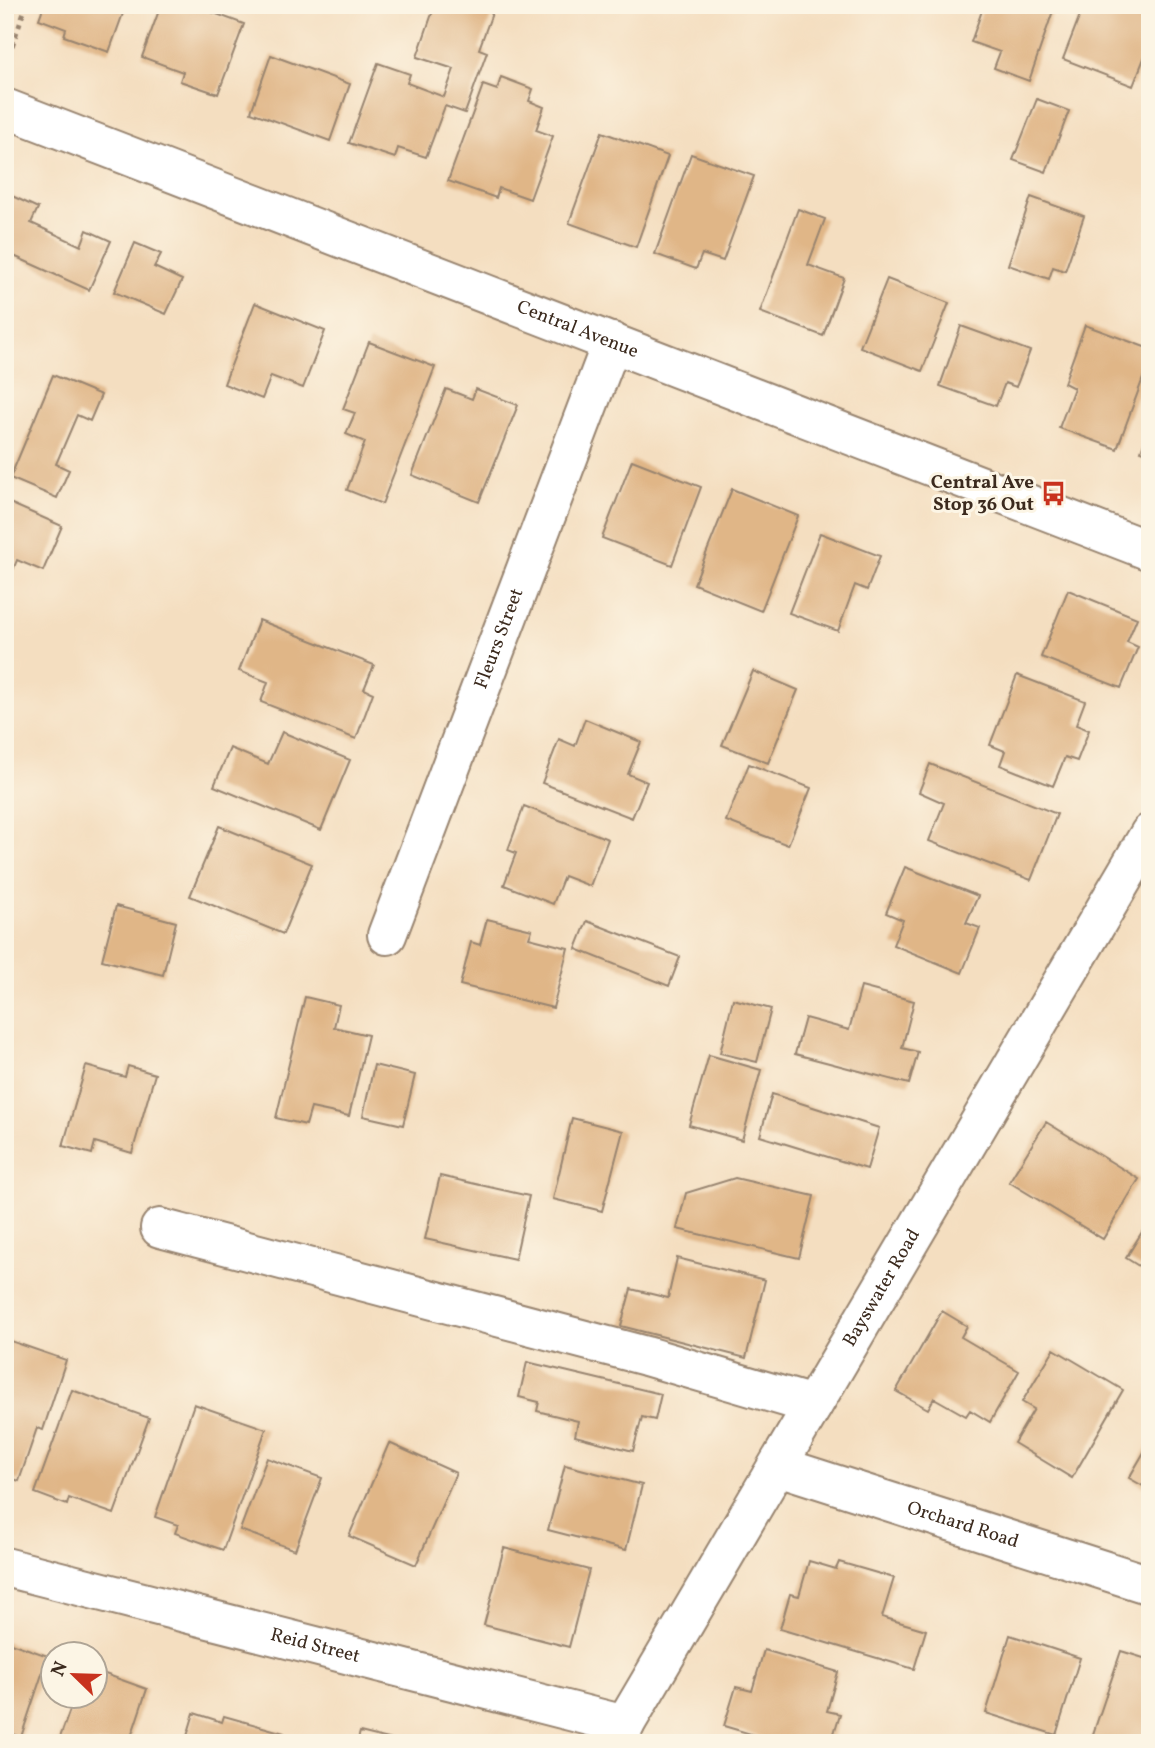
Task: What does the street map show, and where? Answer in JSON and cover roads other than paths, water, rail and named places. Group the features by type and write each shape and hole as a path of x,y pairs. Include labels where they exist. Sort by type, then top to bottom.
{"street":[{"name":"Central Avenue","path":"5,108 1150,551"},
{"name":"Fleurs Street","path":"387,934 612,342"},
{"name":"Bayswater Road","path":"620,1734 1150,833"},
{"path":"160,1228 633,1353 813,1405"},
{"name":"Orchard Road","path":"778,1466 1150,1586"},
{"name":"Reid Street","path":"5,1567 620,1734"}],"place":[{"name":"Central Ave Stop 36 Out","path":"1054,494"}]}
